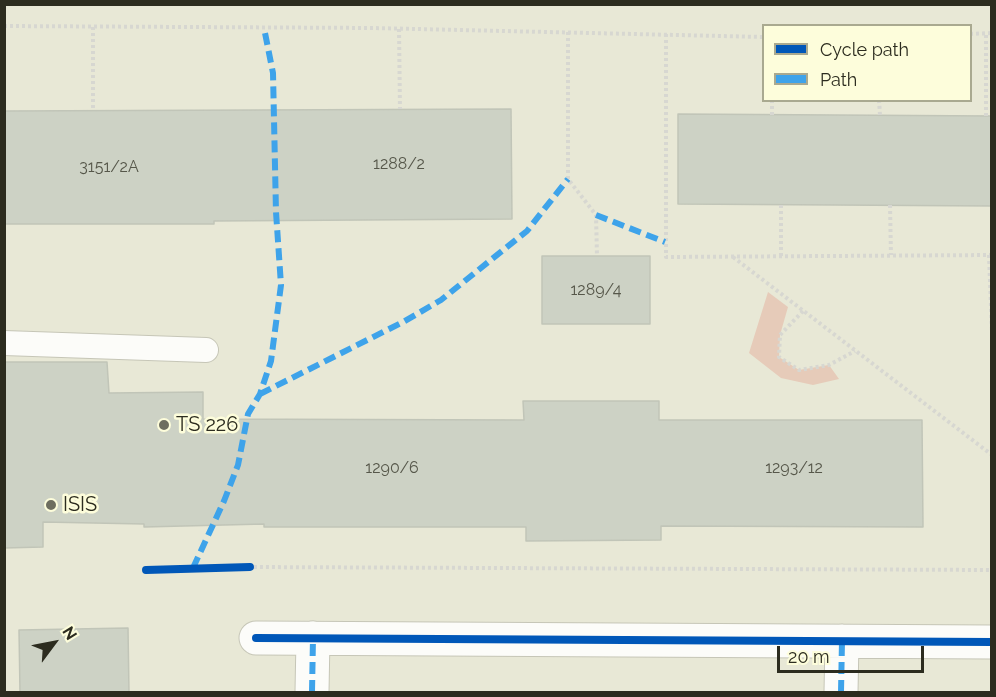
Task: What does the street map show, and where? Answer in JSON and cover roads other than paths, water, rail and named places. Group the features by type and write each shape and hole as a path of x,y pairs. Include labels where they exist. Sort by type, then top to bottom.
{"street":[{"path":"256,638 992,642"},
{"path":"312,693 313,638"},
{"path":"841,693 842,641"}],"lane":[{"path":"4,343 206,350"}],"place":[{"name":"TS 226","path":"164,425"},
{"name":"ISIS","path":"51,505"}]}
